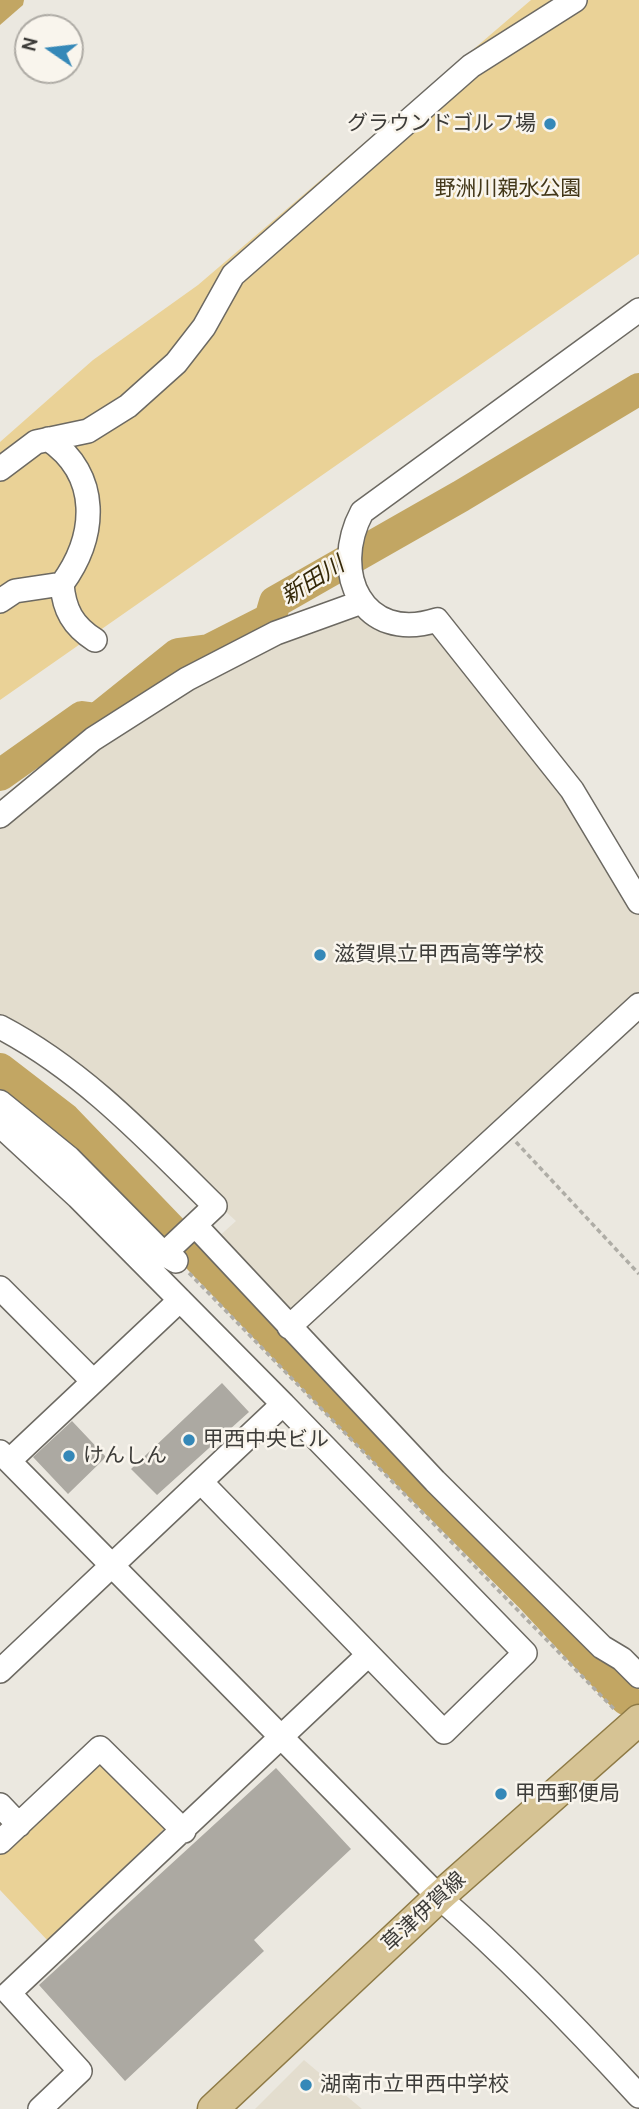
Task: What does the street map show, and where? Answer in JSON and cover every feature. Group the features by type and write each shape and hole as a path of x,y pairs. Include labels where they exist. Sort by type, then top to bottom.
{"main road":[{"name":"草津伊賀線","path":"213,2109 439,1897 636,1723"}],"street":[{"path":"0,469 36,442 88,431 128,406 176,363 204,327 233,275 471,66 575,0"},
{"path":"639,310 362,512 351,533 348,569 359,603 388,622 414,627 437,620 572,790 639,902"},
{"path":"48,439 77,465 86,486 85,533 75,566 62,584 64,605 68,612 82,631 95,640"},
{"path":"5,591 62,584"},
{"path":"0,816 93,739 187,679 276,633 359,603"},
{"path":"289,1327 639,1005"},
{"path":"0,1027 51,1057 111,1103 215,1206 192,1227 170,1255 69,1158 0,1102"},
{"path":"0,1125 43,1163 284,1404 525,1653 444,1732 367,1656 202,1483"},
{"path":"192,1227 455,1500 603,1647 622,1659 639,1676"},
{"path":"0,1288 93,1381"},
{"path":"180,1300 93,1381 5,1456 439,1897 494,1945 639,2096"},
{"path":"0,1671 284,1404"},
{"path":"40,2109 87,2065 4,1989 184,1831 367,1656"},
{"path":"0,1842 100,1748 184,1831"},
{"path":"0,1805 19,1825"}],"path":[{"path":"503,1128 639,1275"},
{"path":"170,1255 636,1723"}],"shaded area":[{"path":"0,0 24,0 23,5 0,25"},
{"name":"滋賀県立甲西高等学校","path":"357,613 382,627 411,636 439,628 565,794 639,915 639,994 295,1308 282,1310 216,1239 236,1221 80,1078 0,1025 0,827 119,733 205,677 266,649"},
{"name":"湖南市立甲西中学校","path":"304,2060 362,2109 255,2109"}],"green space":[{"name":"野洲川親水公園","path":"531,0 639,0 639,254 0,700 0,442 93,360 198,285"},
{"path":"93,1761 105,1762 167,1826 48,1941 0,1890 0,1852"}],"building":[{"name":"甲西中央ビル","path":"222,1383 249,1412 157,1495 131,1469"},
{"name":"けんしん","path":"72,1421 106,1457 68,1494 33,1457"},
{"path":"276,1768 351,1849 254,1940 264,1951 125,2081 39,1985"}],"waterway":[{"name":"新田川","path":"0,775 82,717 97,719 178,654 209,650 270,619 275,602 461,496 639,389"},
{"path":"0,1069 65,1119 360,1426 534,1600 626,1699"}],"place":[{"name":"グラウンドゴルフ場","path":"550,124"},
{"name":"滋賀県立甲西高等学校","path":"320,955"},
{"name":"甲西中央ビル","path":"189,1440"},
{"name":"けんしん","path":"69,1456"},
{"name":"甲西郵便局","path":"501,1794"},
{"name":"湖南市立甲西中学校","path":"306,2085"}]}
